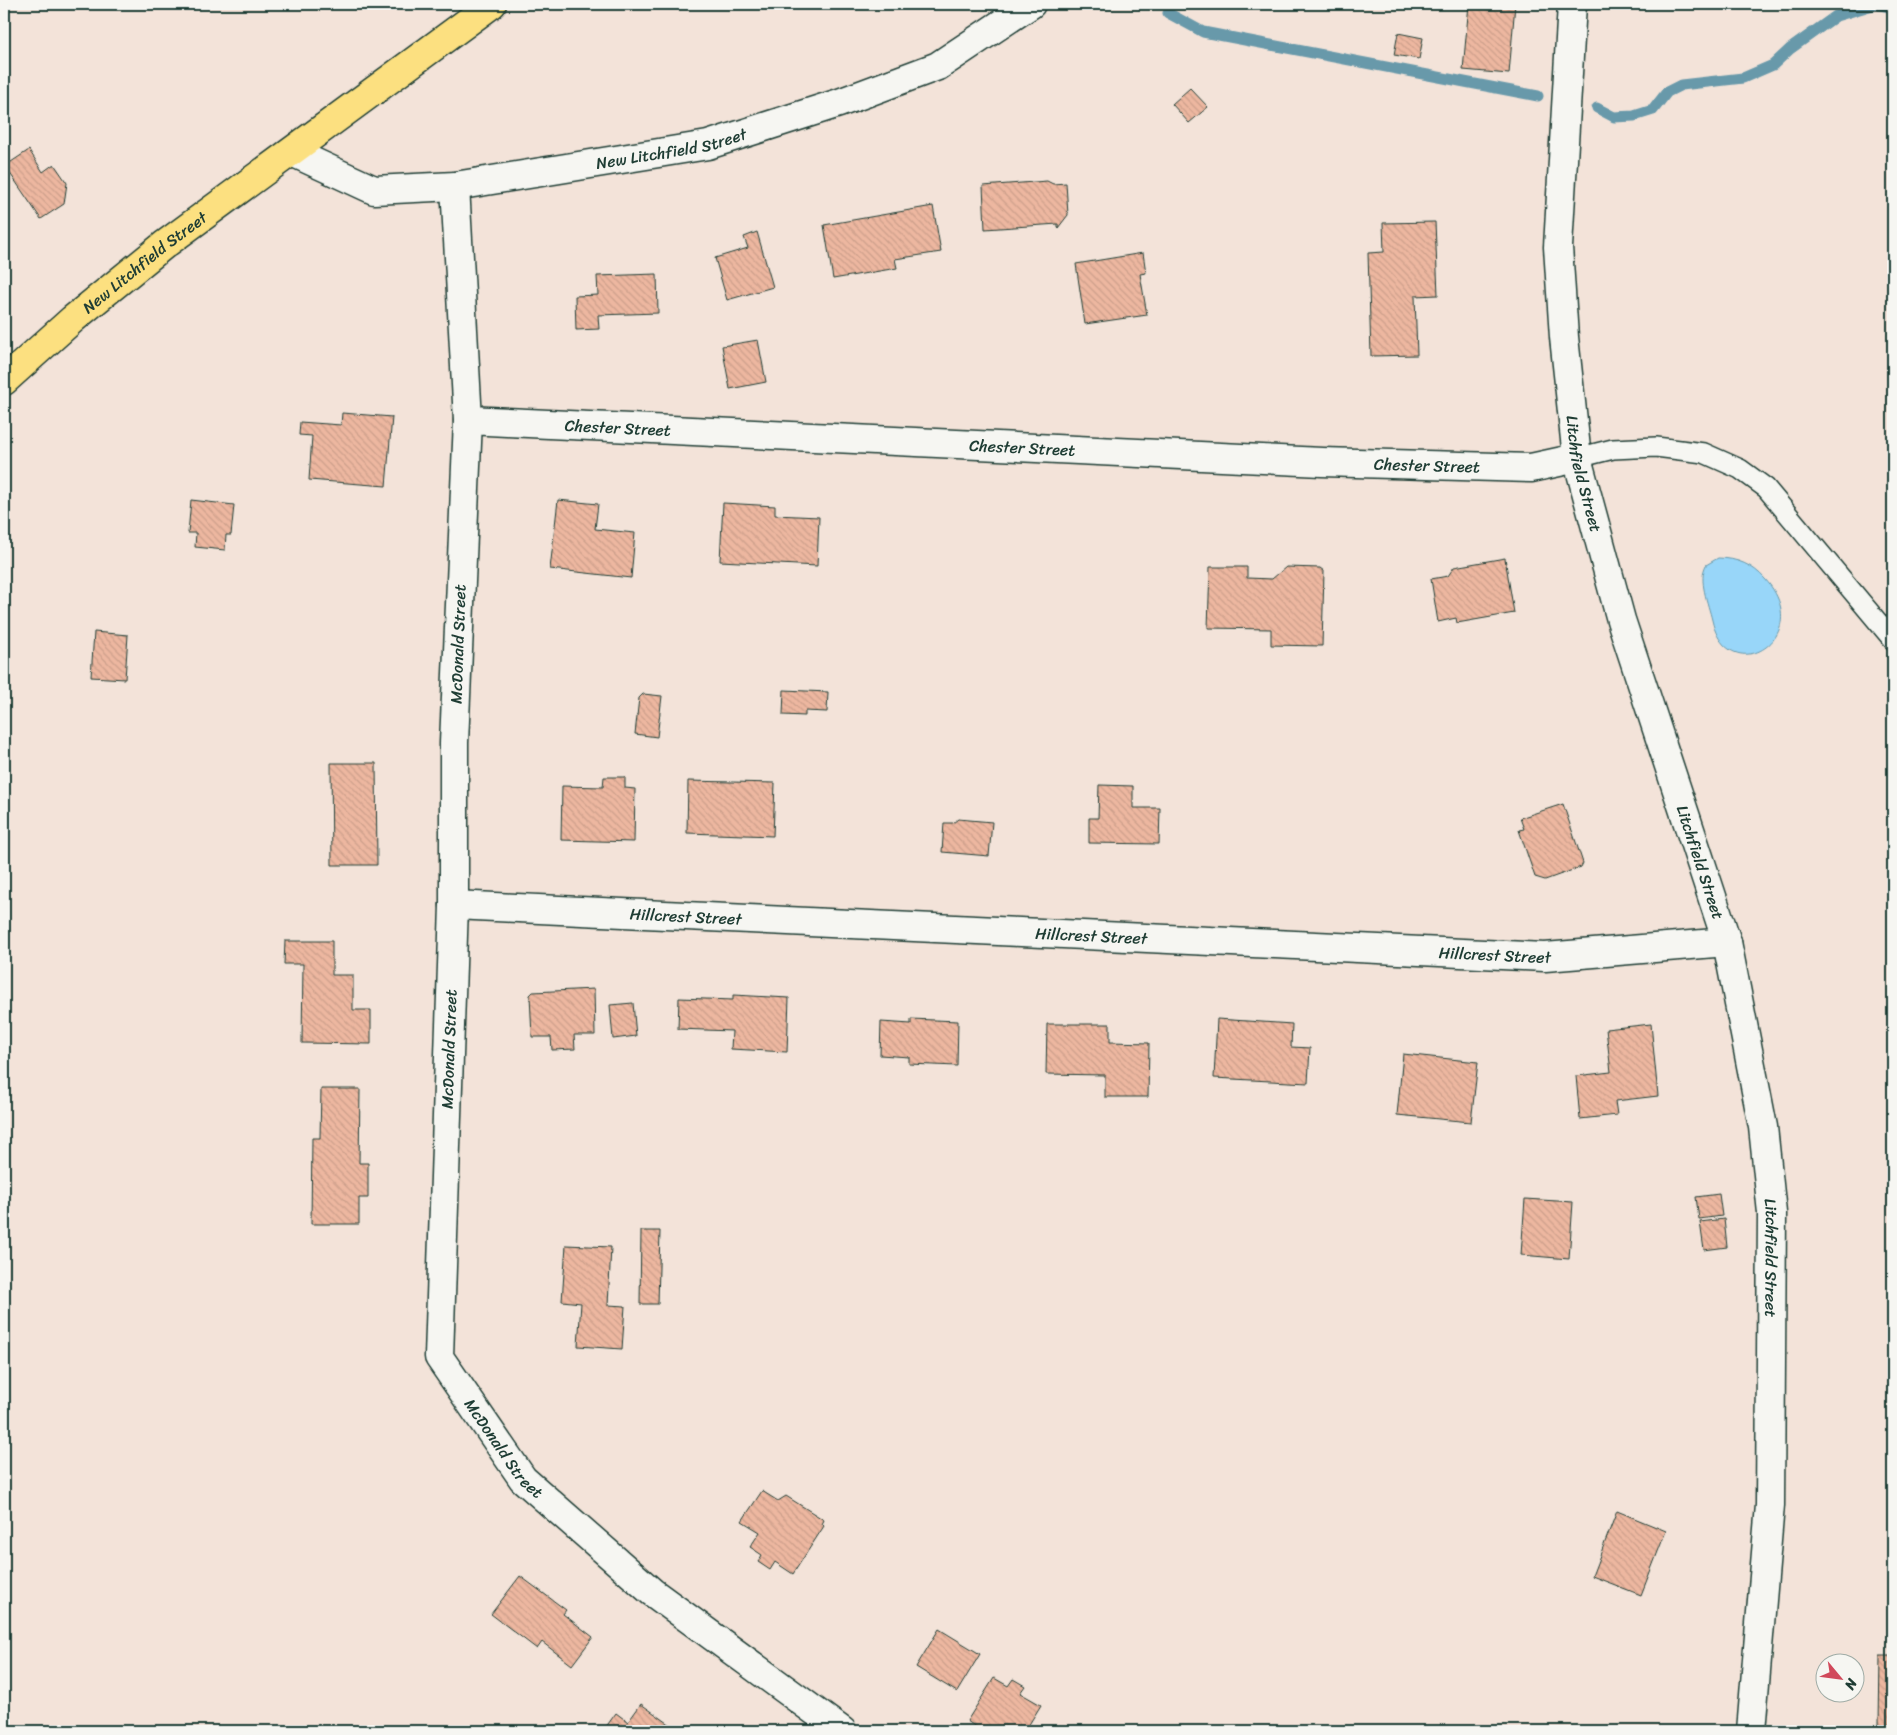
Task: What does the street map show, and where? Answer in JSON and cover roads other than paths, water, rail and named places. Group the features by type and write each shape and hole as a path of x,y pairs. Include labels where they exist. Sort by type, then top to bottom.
{"highway":[{"name":"New Litchfield Street","path":"4,381 73,319 164,245 492,4"}],"street":[{"name":"New Litchfield Street","path":"292,152 374,190 455,186 708,145 839,102 938,66 1031,4"},
{"name":"Litchfield Street","path":"1572,4 1558,247 1566,364 1576,458 1621,620 1727,942 1763,1127 1772,1213 1770,1505 1751,1731"},
{"name":"McDonald Street","path":"455,186 468,420 454,743 454,905 440,1357 523,1479 652,1592 842,1731"},
{"name":"Chester Street","path":"468,420 1322,462 1531,468 1576,458"},
{"name":"Hillcrest Street","path":"454,905 1545,957 1727,942"}],"lane":[{"path":"1576,458 1613,449 1656,447 1704,452 1740,469 1766,488 1893,640"}],"water":[{"path":"1718,558 1732,559 1750,566 1765,579 1779,600 1781,620 1776,636 1764,648 1750,654 1734,652 1721,641 1712,620 1703,578 1706,565"}],"waterway":[{"path":"1597,108 1614,117 1634,116 1653,110 1667,92 1681,85 1743,78 1773,65 1790,49 1836,16 1876,4 1893,8"},
{"path":"1168,13 1203,32 1538,96"}]}
